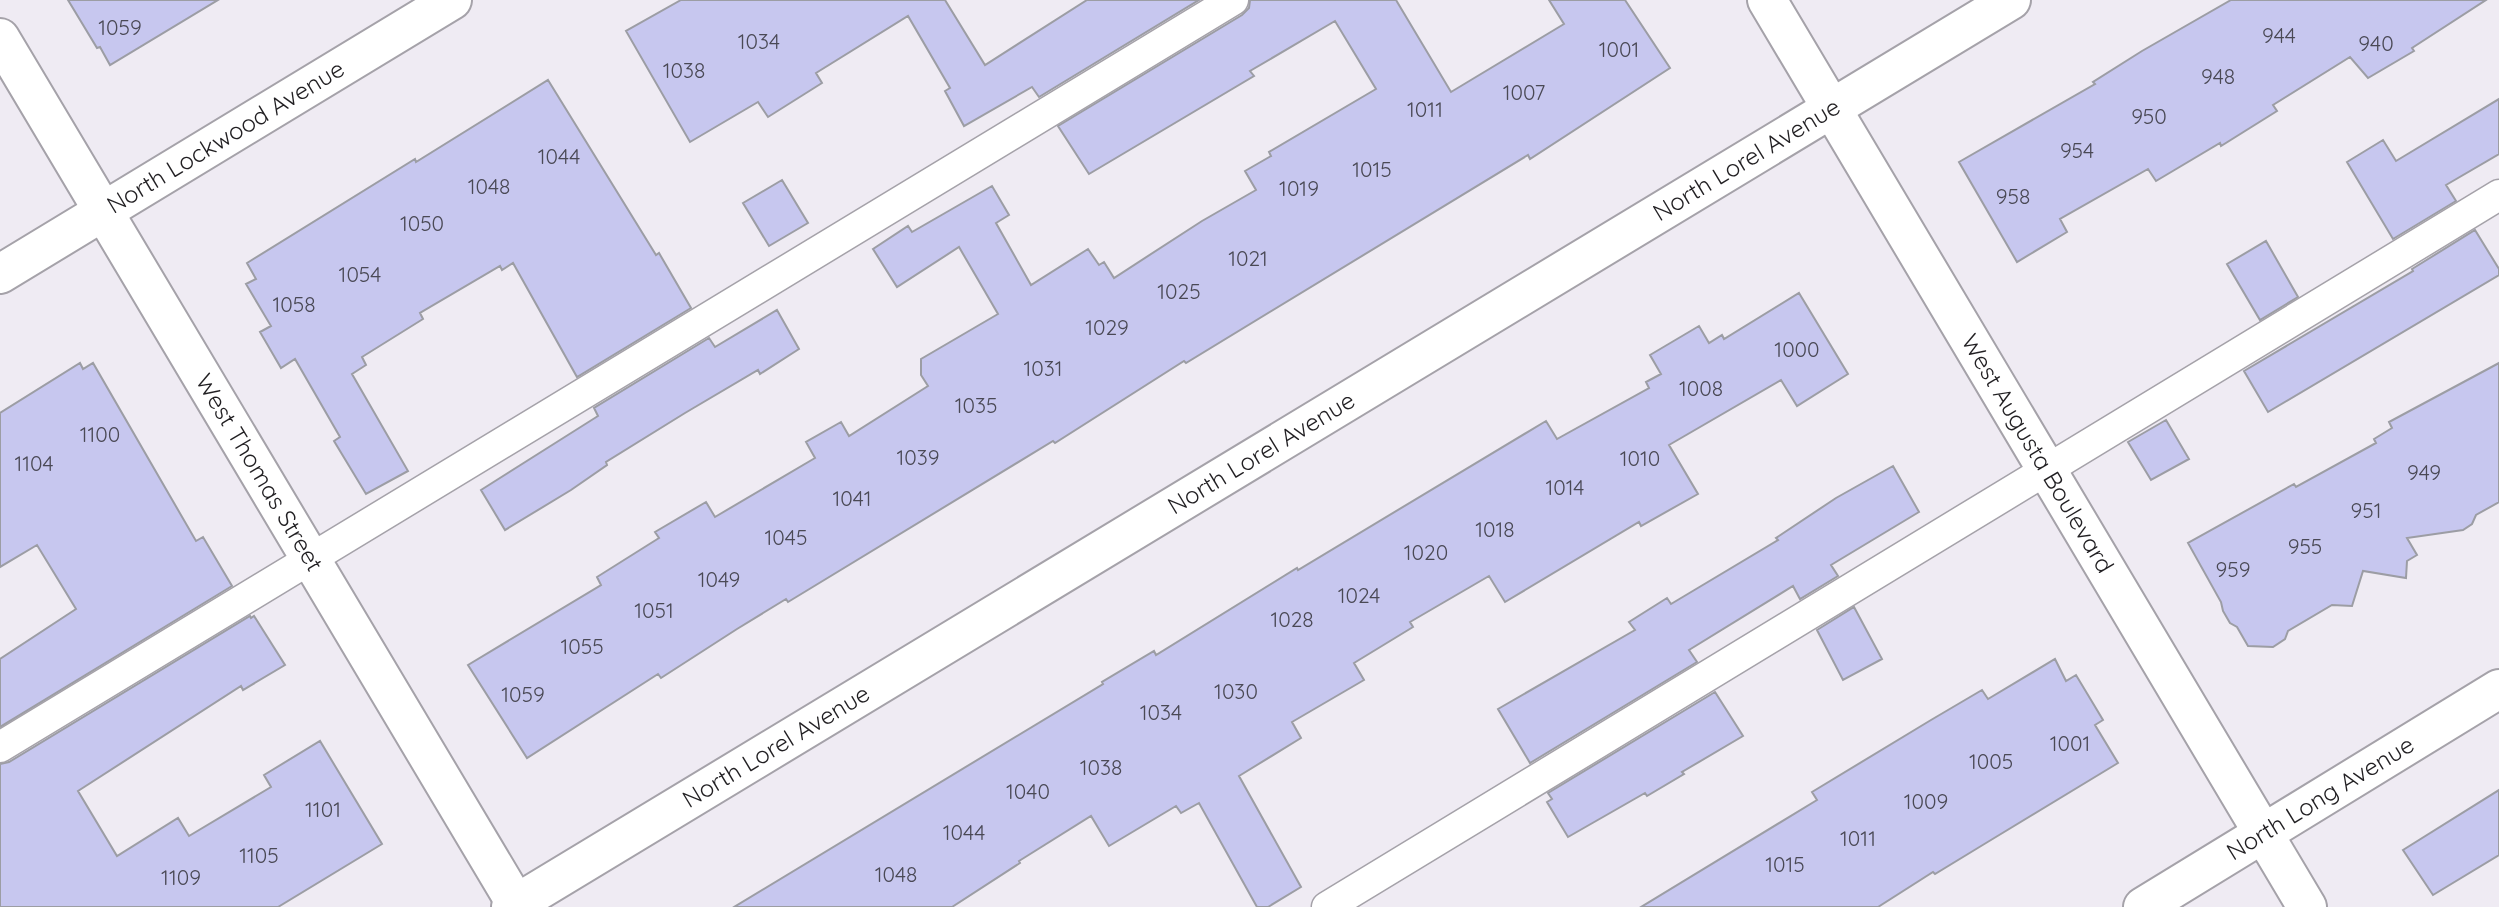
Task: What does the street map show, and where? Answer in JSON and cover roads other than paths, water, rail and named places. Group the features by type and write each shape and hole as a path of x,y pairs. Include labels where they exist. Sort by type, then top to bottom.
{"street":[{"name":"North Lockwood Avenue","path":"0,274 452,0"},
{"name":"West Augusta Boulevard","path":"1767,0 2307,907"},
{"name":"North Lorel Avenue","path":"515,906 2011,0"},
{"name":"West Thomas Street","path":"0,38 515,906"},
{"name":"North Long Avenue","path":"2143,907 2499,689"}],"lane":[{"path":"0,747 1233,0"},
{"path":"1327,907 2499,195"}]}
